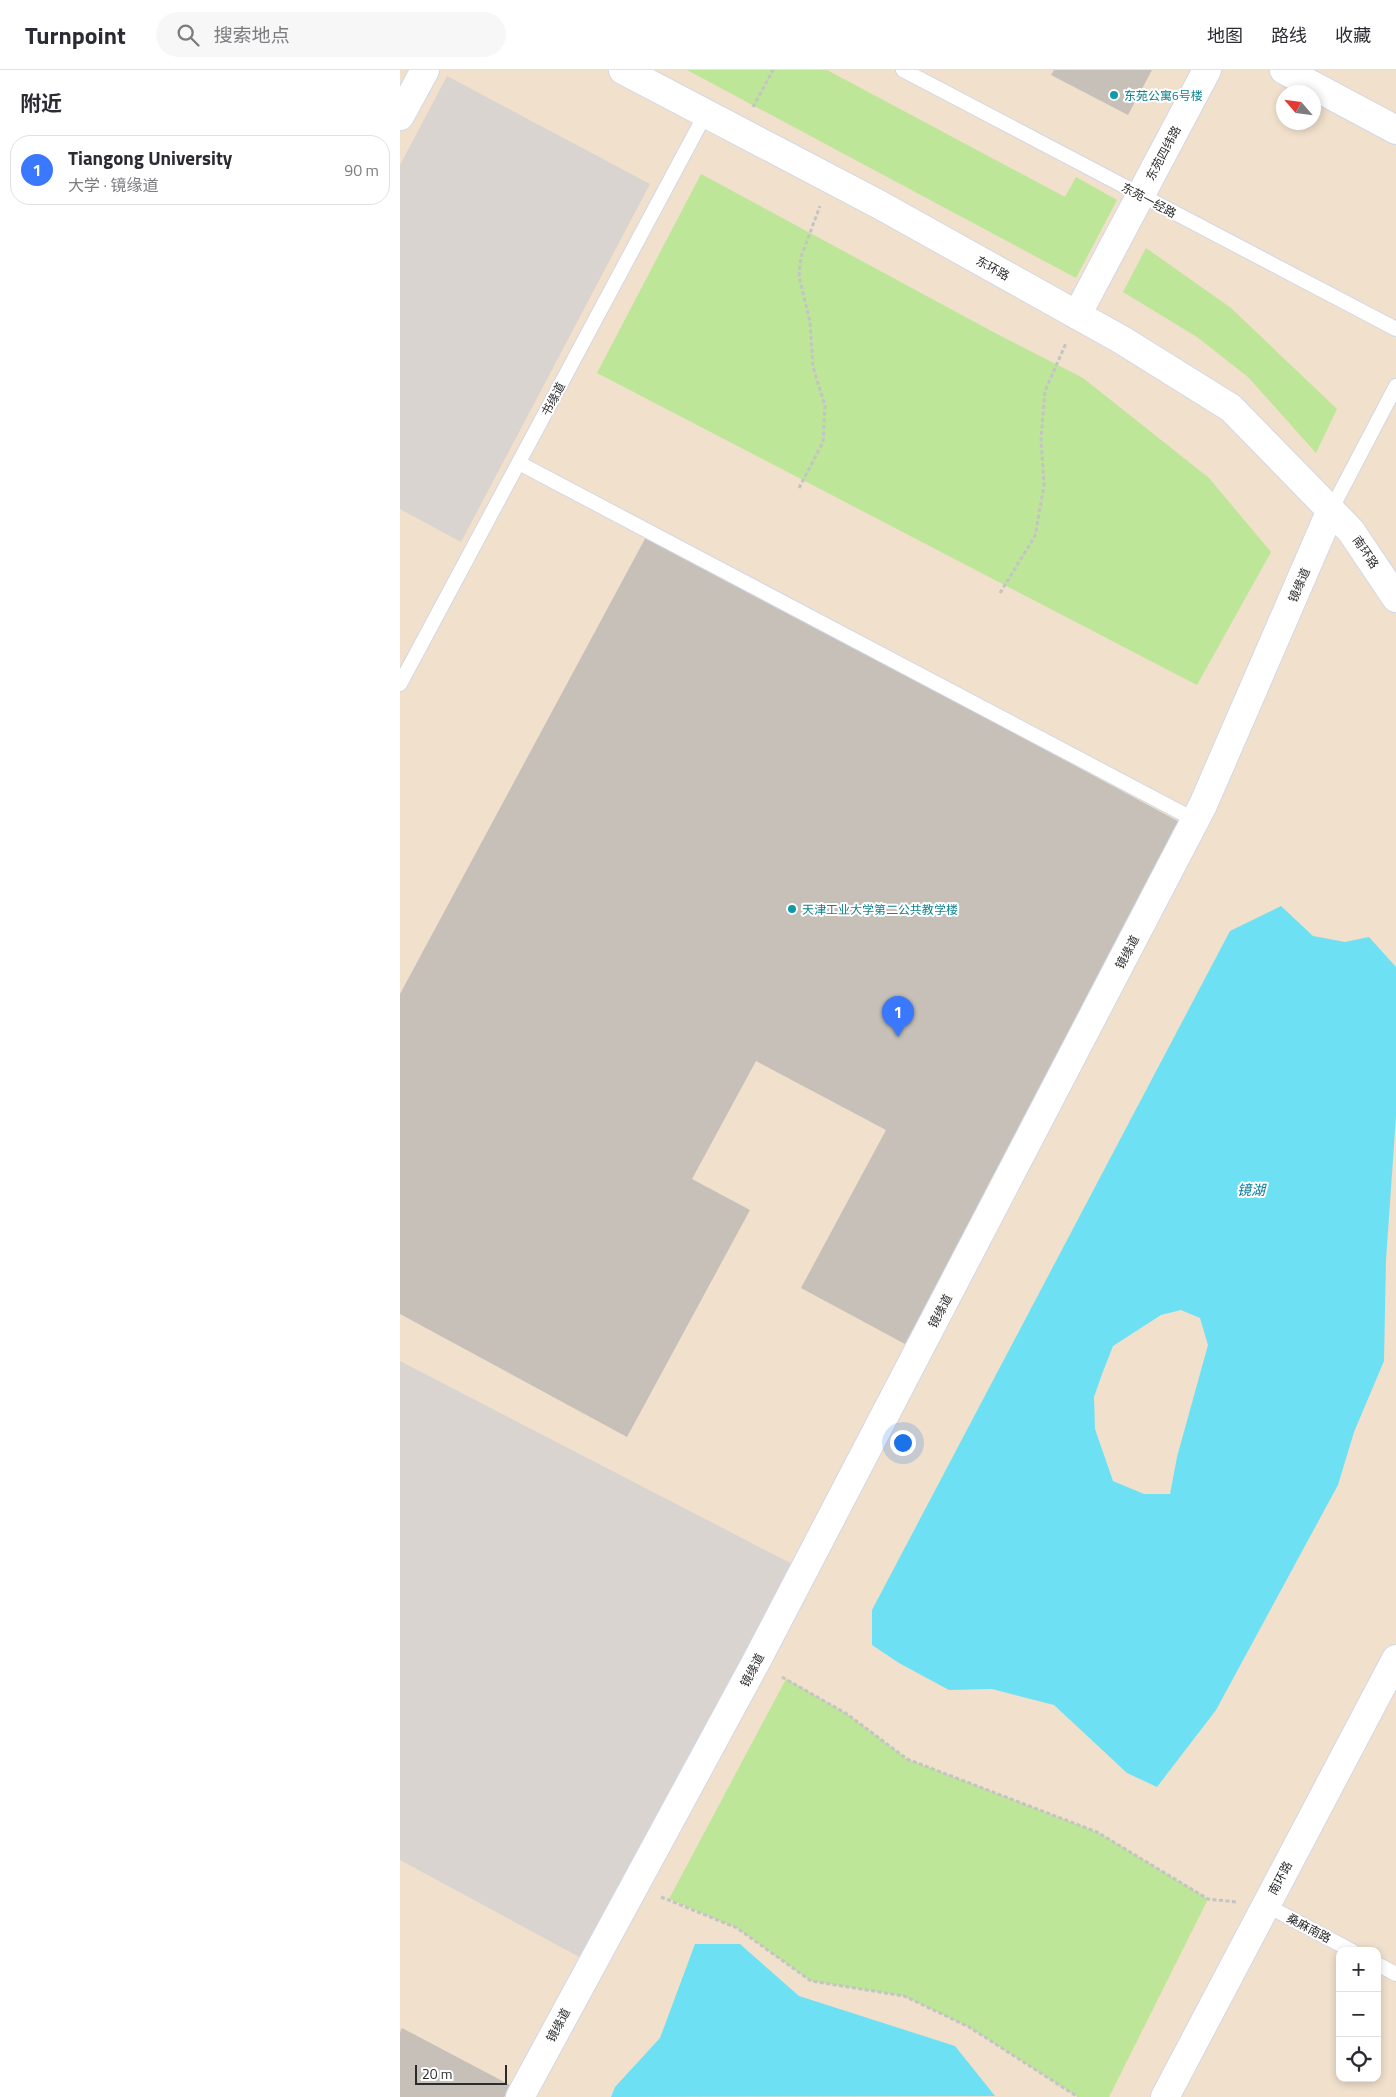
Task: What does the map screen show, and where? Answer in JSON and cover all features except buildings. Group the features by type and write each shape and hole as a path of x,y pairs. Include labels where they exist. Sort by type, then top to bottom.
{"street":[{"path":"400,116 425,70"},
{"name":"东环路","path":"623,70 830,178 1139,350 1231,408 1331,510"},
{"name":"东苑四纬路","path":"1077,316 1207,70"},
{"path":"1284,70 1396,130"},
{"name":"南环路","path":"1331,510 1351,531 1396,598"},
{"name":"镜缘道","path":"520,2097 756,1662 1195,820 1331,510"},
{"name":"南环路","path":"1165,2097 1396,1659"}],"lane":[{"name":"东苑一经路","path":"903,70 1396,329"},
{"name":"书缘道","path":"400,684 706,113"},
{"path":"1331,510 1396,386"},
{"path":"519,463 1195,820"},
{"name":"桑麻南路","path":"1266,1904 1345,1947"},
{"path":"1381,1966 1396,1974"}],"path":[{"path":"740,132 773,70"},
{"path":"799,488 824,442 825,406 813,367 810,322 799,276 802,257 830,178"},
{"path":"1000,592 1035,536 1044,486 1041,439 1045,392 1077,316"},
{"path":"756,1662 847,1714 907,1759 1097,1832 1208,1899 1266,1904"},
{"path":"631,1890 669,1899 737,1928 811,1981 904,1996 969,2027 1078,2097"}],"shaded area":[{"path":"400,70 1396,70 1396,2097 400,2097"},
{"path":"447,76 650,184 461,542 400,509 400,165"},
{"path":"400,1361 796,1566 583,1959 400,1860"}],"green space":[{"path":"687,70 827,70 1065,197 1076,177 1117,200 1076,278"},
{"path":"701,174 995,333 1083,378 1209,478 1271,552 1197,685 597,373"},
{"path":"1146,248 1231,308 1337,409 1316,453 1248,377 1197,337 1123,292"},
{"path":"786,1679 847,1714 907,1759 1097,1832 1208,1899 1109,2097 1078,2097 969,2027 904,1996 811,1981 737,1928 669,1899"}],"water":[{"name":"镜湖","path":"1281,906 1313,936 1345,942 1369,937 1396,967 1396,1116 1386,1260 1384,1361 1354,1432 1338,1485 1216,1710 1157,1787 1127,1773 1054,1705 992,1689 949,1690 899,1663 872,1645 872,1610 1230,931","holes":["1181,1310 1200,1318 1208,1345 1177,1457 1170,1494 1144,1494 1113,1481 1095,1429 1094,1397 1113,1346 1161,1315"]},
{"path":"695,1944 740,1944 799,1996 955,2046 995,2096 611,2097 615,2087 660,2038"}],"place":[{"name":"东苑公寓6号楼","path":"1114,95"},
{"name":"天津工业大学第二公共教学楼","path":"792,909"},
{"name":"Tiangong University","path":"898,1037"}]}
